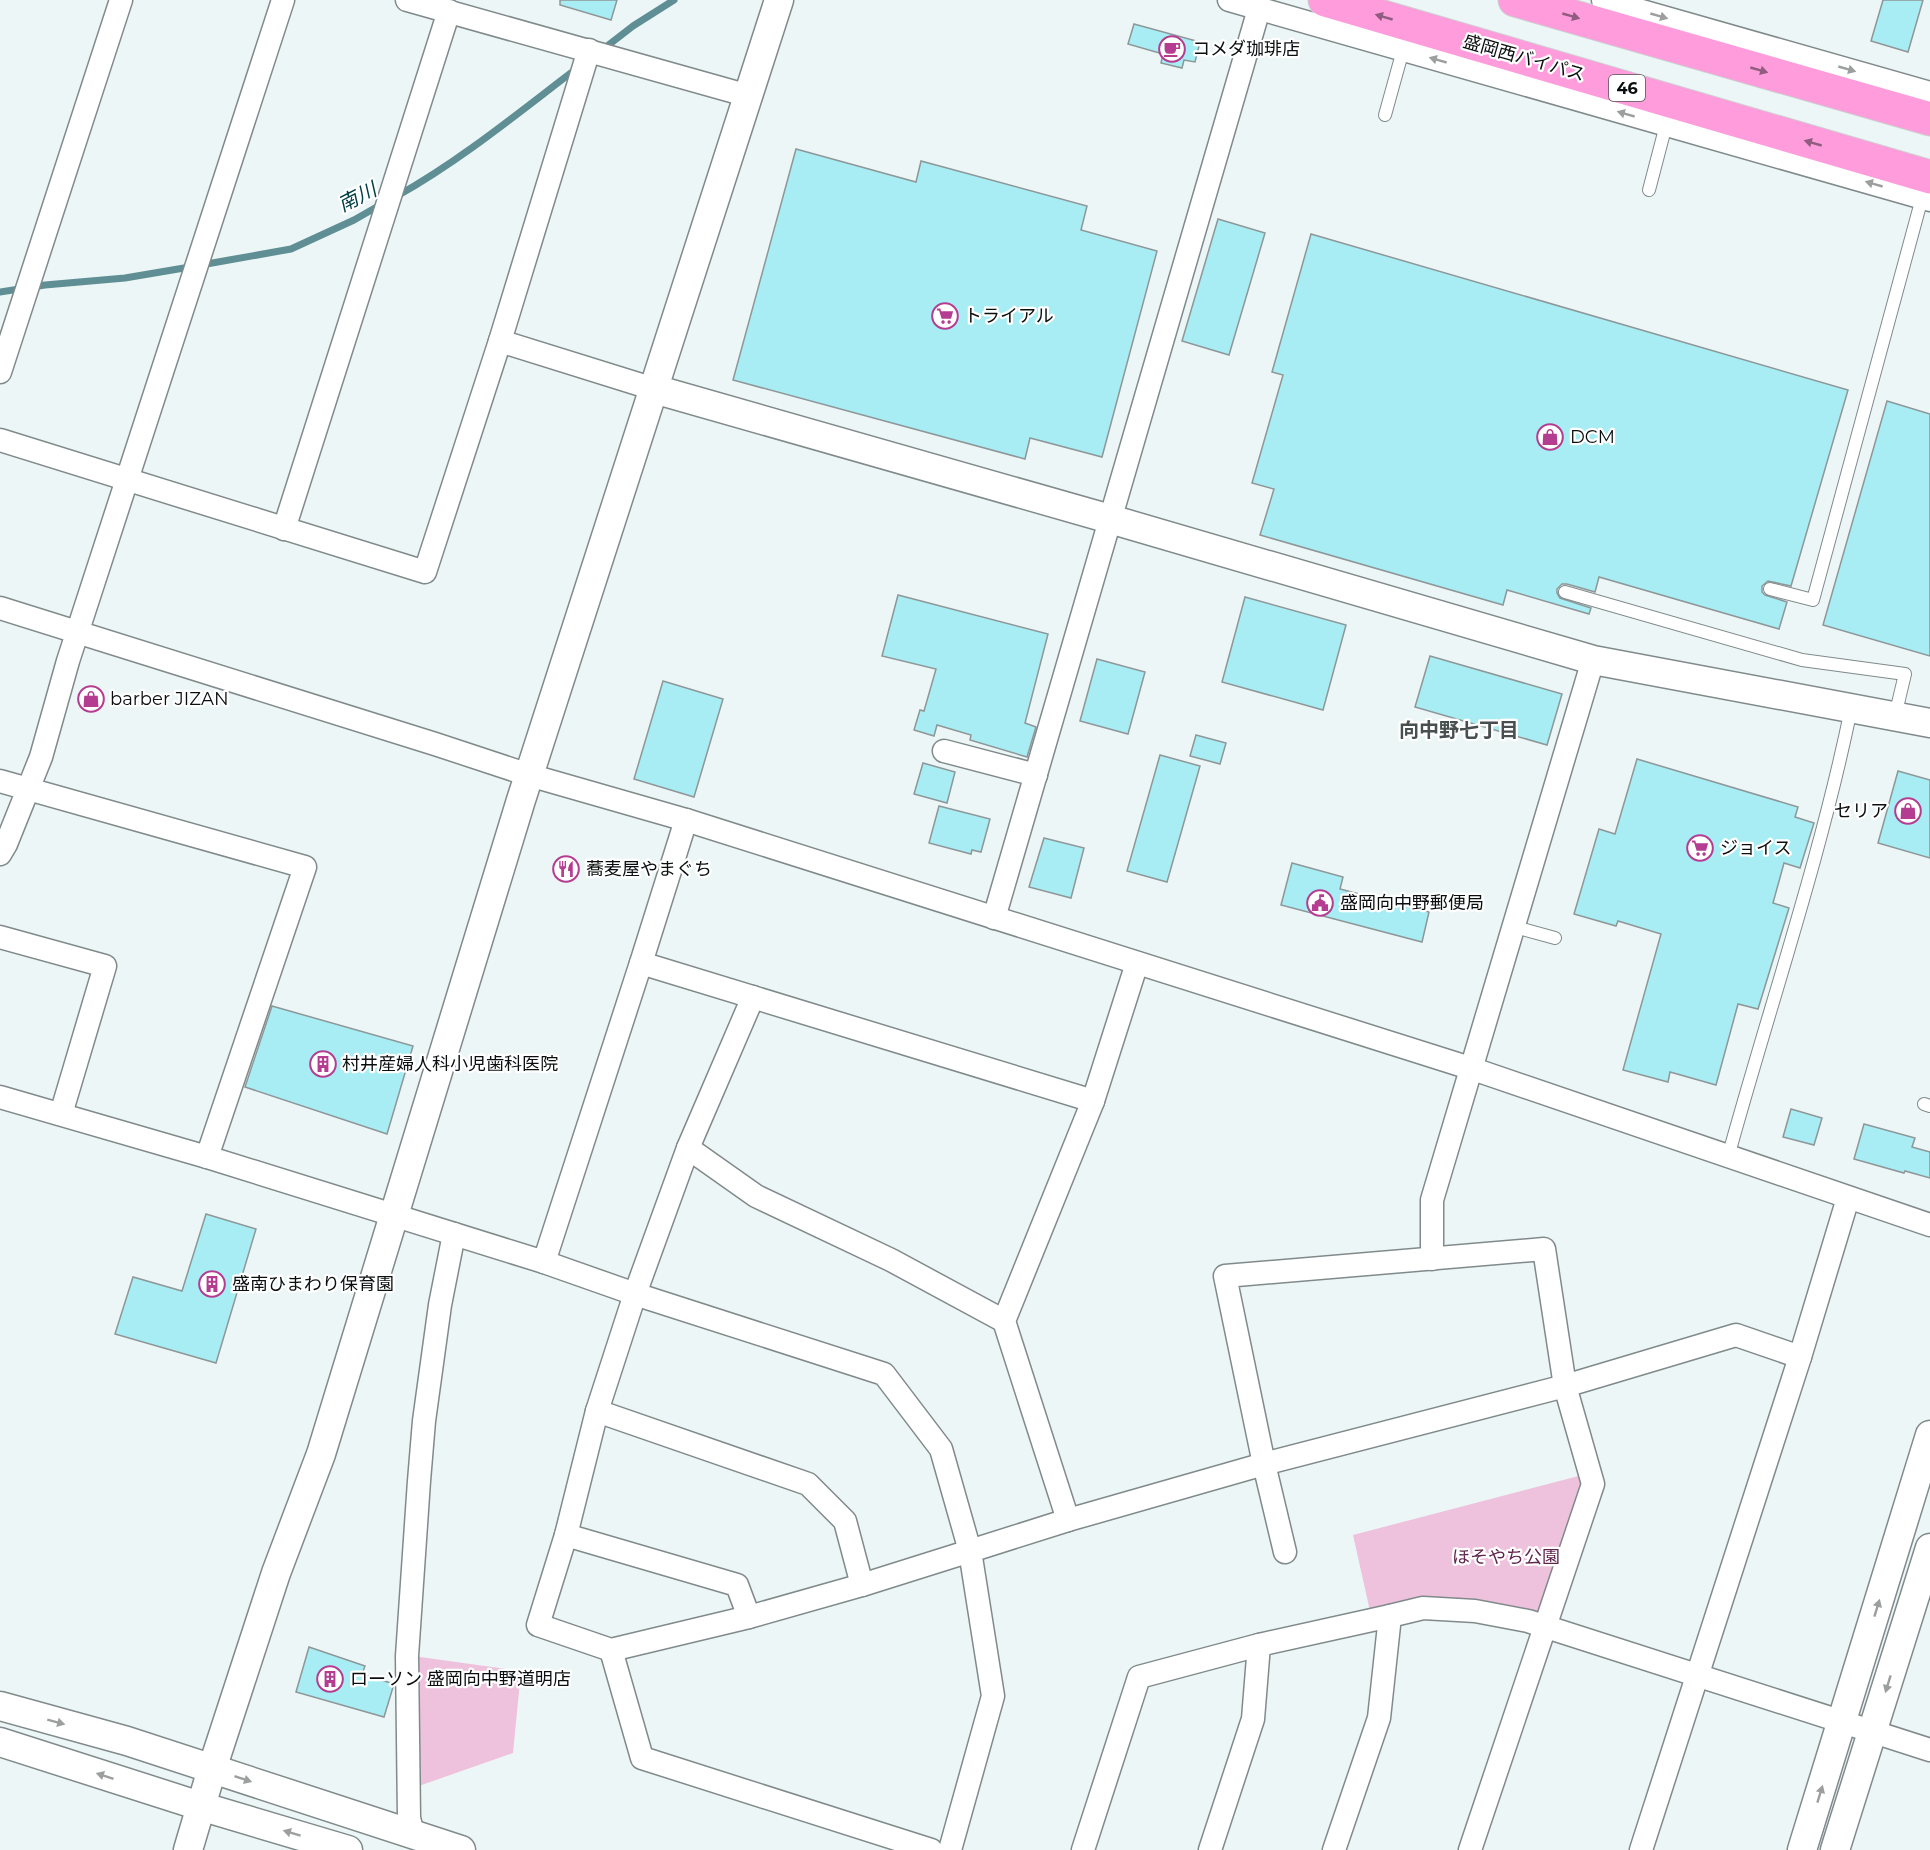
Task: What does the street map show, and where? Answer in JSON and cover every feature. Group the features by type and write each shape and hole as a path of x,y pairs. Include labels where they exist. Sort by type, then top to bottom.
{"highway":[{"name":"盛岡西バイパス","path":"1324,0 1927,192"},
{"path":"1515,0 1930,119"}],"street":[{"path":"0,372 121,0"},
{"path":"0,854 41,757 78,632 283,0"},
{"path":"407,0 749,96"},
{"path":"188,1850 200,1806 276,1573 321,1454 529,775 779,0"},
{"path":"1230,0 1666,125 1927,192"},
{"path":"1603,0 1930,93"},
{"path":"994,918 1259,9"},
{"path":"284,529 449,11"},
{"path":"0,440 425,572 500,341 589,50"},
{"path":"500,341 654,389 1593,660 1930,723"},
{"path":"0,608 529,775 686,820 1473,1069 1930,1225"},
{"path":"1432,1259 1432,1200 1473,1069 1593,660"},
{"path":"944,751 1036,775"},
{"path":"0,781 305,867 207,1157"},
{"path":"544,1262 686,820"},
{"path":"0,937 105,966 61,1114"},
{"path":"641,963 1093,1101"},
{"path":"1068,1520 1004,1321 1093,1101 1137,963"},
{"path":"753,997 688,1148 635,1294 597,1411 566,1535 538,1625 611,1650 749,1617 862,1585 1068,1520 1264,1464 1565,1386 1736,1335 1800,1357"},
{"path":"0,1097 207,1157 544,1262 635,1294 885,1374 941,1449 970,1551 993,1696 950,1850"},
{"path":"688,1148 756,1197 891,1260 1004,1321"},
{"path":"1641,1850 1800,1357 1848,1198"},
{"path":"413,1834 409,1818 408,1633 424,1421 440,1305 454,1234"},
{"path":"1285,1552 1264,1464 1225,1276 1544,1249 1565,1386 1593,1484 1470,1850"},
{"path":"597,1411 808,1485 845,1521 862,1585"},
{"path":"1802,1850 1930,1435"},
{"path":"566,1535 737,1585 749,1617"},
{"path":"1835,1850 1930,1548"},
{"path":"1083,1850 1139,1677 1260,1645 1423,1608 1475,1611 1528,1621 1930,1750"},
{"path":"1334,1850 1379,1718 1390,1616"},
{"path":"1210,1850 1253,1719 1260,1645"},
{"path":"611,1650 642,1758 931,1850"},
{"path":"0,1706 127,1741 461,1850"},
{"path":"0,1742 200,1806 348,1850"}],"lane":[{"path":"1385,115 1403,50"},
{"path":"1649,190 1666,125"},
{"path":"1770,589 1813,600 1927,192"},
{"path":"1565,592 1802,660 1905,674 1895,716"},
{"path":"1728,1157 1839,766 1851,707"},
{"path":"1515,927 1555,938"}],"green space":[{"name":"ほそやち公園","path":"1590,1473 1546,1627 1475,1611 1372,1620 1353,1535"},
{"path":"413,1656 521,1671 513,1753 413,1788"}],"building":[{"path":"560,0 617,0 611,20 560,5"},
{"path":"1883,0 1923,0 1908,52 1871,41"},
{"name":"コメダ珈琲店","path":"1134,24 1200,42 1195,62 1184,60 1182,68 1161,63 1163,54 1128,44"},
{"name":"トライアル","path":"796,149 916,182 921,161 1087,206 1081,230 1157,251 1102,457 1030,438 1025,459 733,380"},
{"path":"1218,219 1265,233 1229,355 1182,341"},
{"name":"DCM","path":"1311,234 1848,390 1791,586 1768,581 1762,586 1762,592 1765,595 1787,602 1779,629 1599,577 1595,592 1567,584 1562,584 1557,589 1560,598 1591,608 1589,614 1507,590 1503,605 1260,535 1274,489 1252,483 1283,375 1272,372"},
{"path":"1887,401 1930,414 1930,656 1823,625"},
{"path":"898,595 1048,634 1025,723 1036,727 1027,757 970,740 971,735 937,725 934,736 914,730 920,710 924,711 936,669 882,656"},
{"path":"1245,597 1346,625 1323,710 1222,682"},
{"path":"1430,656 1562,694 1547,745 1415,707"},
{"path":"1097,659 1145,672 1128,734 1080,721"},
{"path":"663,681 723,699 694,797 634,779"},
{"path":"1196,735 1226,743 1220,764 1190,756"},
{"path":"1160,755 1200,766 1167,882 1127,871"},
{"name":"ジョイス","path":"1637,759 1798,807 1795,817 1814,823 1800,868 1784,863 1773,903 1789,908 1758,1009 1738,1004 1716,1085 1670,1072 1668,1082 1623,1070 1661,934 1618,921 1616,926 1574,914 1599,829 1615,834"},
{"path":"923,763 955,772 947,803 914,794"},
{"name":"セリア","path":"1898,771 1930,780 1930,858 1878,843"},
{"path":"939,806 990,819 981,852 972,850 971,854 929,843"},
{"path":"1044,838 1084,848 1071,898 1029,887"},
{"path":"1292,863 1343,877 1340,889 1429,912 1422,942 1281,905"},
{"name":"村井産婦人科小児歯科医院","path":"272,1006 413,1046 387,1134 245,1087"},
{"path":"1791,1109 1822,1118 1814,1145 1783,1137"},
{"path":"1864,1124 1915,1138 1912,1147 1930,1152 1930,1178 1854,1159"},
{"name":"盛南ひまわり保育園","path":"206,1214 256,1229 216,1363 115,1334 133,1277 182,1291"},
{"name":"ローソン 盛岡向中野道明店","path":"309,1647 365,1666 362,1674 394,1684 384,1717 296,1692"}],"waterway":[{"name":"南川","path":"602,50 633,26 674,0"},
{"name":"南川","path":"397,196 466,152 576,69"},
{"name":"南川","path":"201,265 291,249 354,220 382,204"},
{"name":"南川","path":"0,292 45,285 125,278 190,267"}],"place":[{"name":"コメダ珈琲店","path":"1172,49"},
{"name":"トライアル","path":"945,316"},
{"name":"DCM","path":"1550,437"},
{"name":"barber JIZAN","path":"91,699"},
{"name":"セリア","path":"1908,811"},
{"name":"ジョイス","path":"1700,848"},
{"name":"蕎麦屋やまぐち","path":"566,869"},
{"name":"盛岡向中野郵便局","path":"1320,903"},
{"name":"村井産婦人科小児歯科医院","path":"323,1064"},
{"name":"盛南ひまわり保育園","path":"212,1284"},
{"name":"ローソン 盛岡向中野道明店","path":"330,1679"}],"district":[{"name":"向中野七丁目","path":"1459,730"}]}
